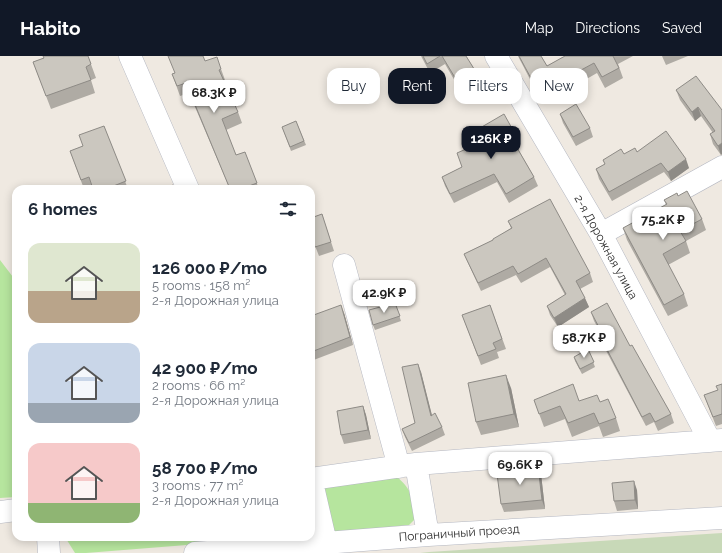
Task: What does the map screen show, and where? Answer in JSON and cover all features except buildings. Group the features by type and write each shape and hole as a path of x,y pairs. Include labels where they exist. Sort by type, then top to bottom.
{"street":[{"path":"130,56 186,185"},
{"name":"2-я Дорожная улица","path":"315,477 408,465 716,440 601,234 496,56"},
{"path":"601,234 722,167"},
{"path":"344,265 408,465 428,535"},
{"path":"315,495 326,542"},
{"path":"0,512 12,510"},
{"name":"Пограничный проезд","path":"196,553 428,535 722,518"},
{"path":"48,541 49,553"}],"green space":[{"path":"0,260 12,276 12,497 0,498"},
{"path":"396,476 409,490 413,500 415,519 409,525 351,531 332,531 324,485"},
{"path":"722,533 722,553 420,553 429,552"},
{"path":"68,541 237,541 86,553 75,553"}]}
